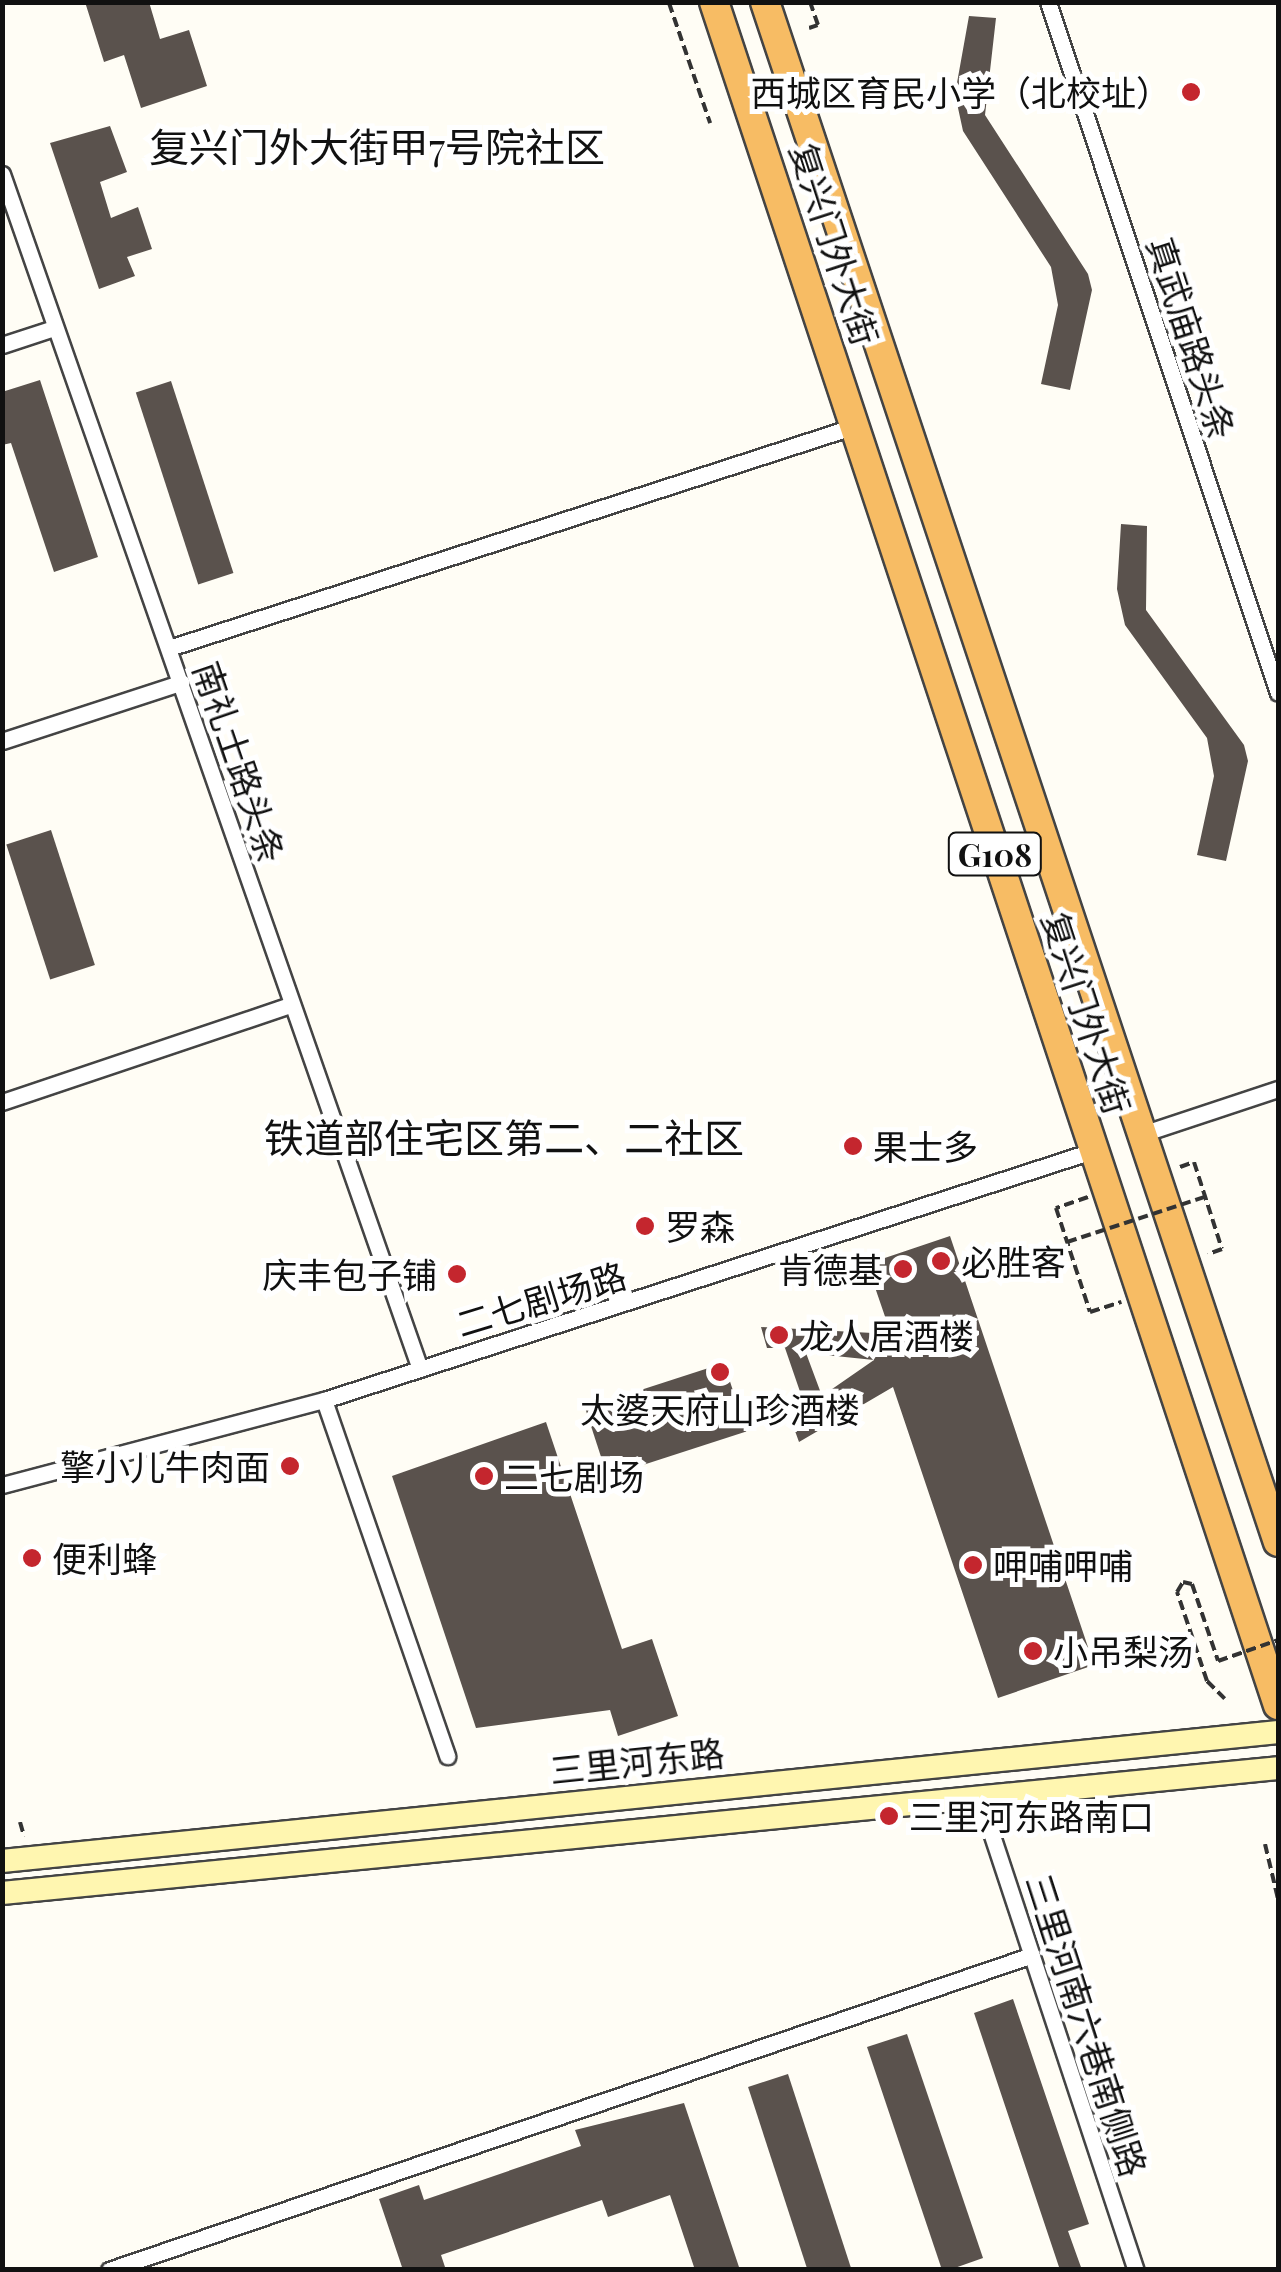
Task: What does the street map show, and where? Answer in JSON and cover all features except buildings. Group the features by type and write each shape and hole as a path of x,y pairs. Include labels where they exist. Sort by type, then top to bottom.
{"highway":[{"name":"复兴门外大街","path":"714,2 1278,1704"},
{"name":"复兴门外大街","path":"765,2 1278,1542"}],"main road":[{"name":"三里河东路","path":"2,1860 1278,1732"},
{"name":"三里河东路","path":"2,1893 1278,1768"}],"street":[{"name":"真武庙路头条","path":"1048,2 1278,693"},
{"name":"南礼士路头条","path":"2,174 420,1368"},
{"path":"2,345 54,328"},
{"path":"169,648 855,426"},
{"path":"2,741 182,682"},
{"path":"2,1102 290,1005"},
{"path":"1142,1134 1278,1089"},
{"name":"二七剧场路","path":"2,1485 324,1400 1092,1151"},
{"path":"324,1400 446,1756"},
{"name":"三里河南六巷南侧路","path":"980,1799 1136,2270"},
{"path":"109,2270 1032,1955"}],"path":[{"path":"809,28 818,24 810,2"},
{"path":"670,3 710,123"},
{"path":"1194,1162 1222,1249"},
{"path":"1105,1191 1056,1208 1090,1312 1140,1296"},
{"path":"1067,1242 1205,1197"},
{"path":"1224,1699 1207,1680 1177,1592 1183,1582 1192,1584 1218,1661 1278,1640"},
{"path":"1266,1844 1278,1899"}],"place":[{"name":"西城区育民小学（北校址）","path":"1191,92"},
{"name":"果士多","path":"853,1146"},
{"name":"罗森","path":"645,1226"},
{"name":"必胜客","path":"941,1261"},
{"name":"肯德基","path":"903,1269"},
{"name":"庆丰包子铺","path":"457,1274"},
{"name":"龙人居酒楼","path":"779,1335"},
{"name":"太婆天府山珍酒楼","path":"720,1372"},
{"name":"擎小儿牛肉面","path":"290,1466"},
{"name":"二七剧场","path":"484,1476"},
{"name":"便利蜂","path":"32,1558"},
{"name":"呷哺呷哺","path":"973,1565"},
{"name":"小吊梨汤","path":"1033,1651"},
{"name":"三里河东路南口","path":"889,1816"}],"district":[{"name":"复兴门外大街甲7号院社区","path":"377,146"},
{"name":"铁道部住宅区第二、二社区","path":"504,1137"}]}
